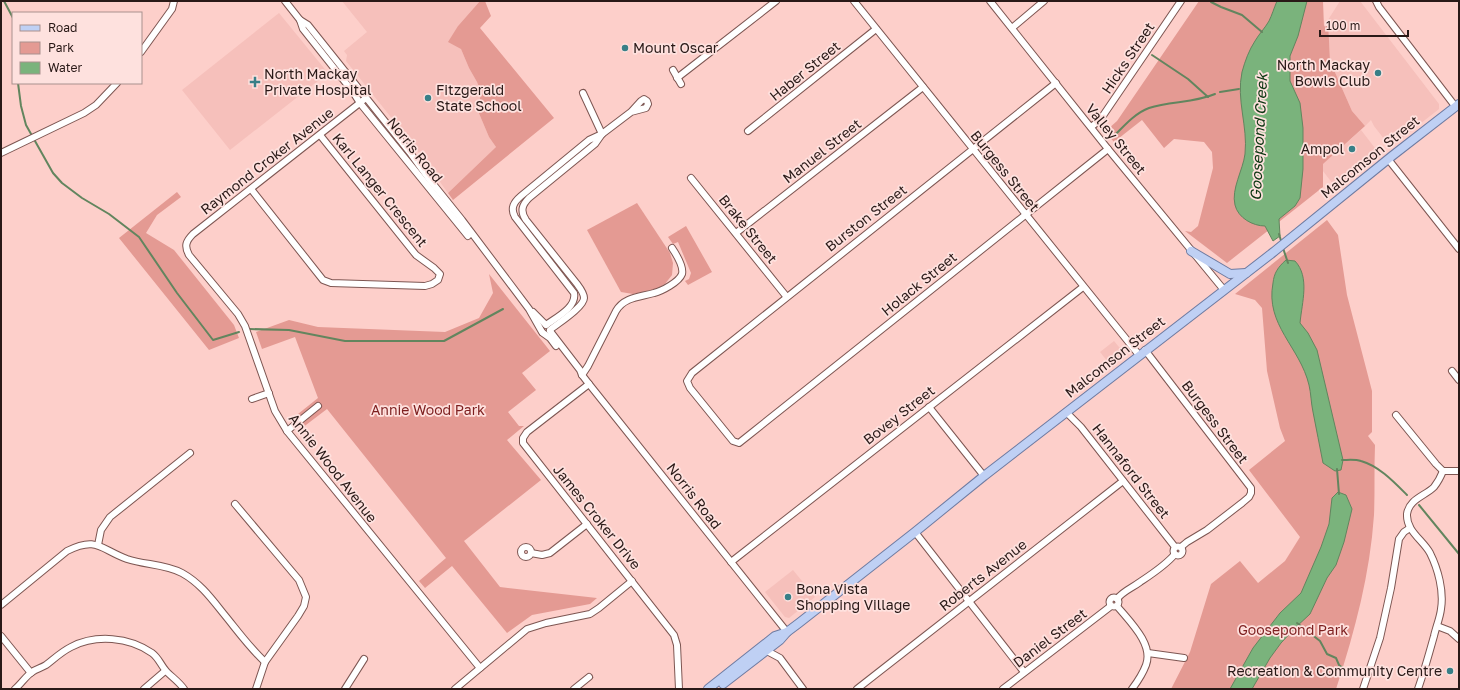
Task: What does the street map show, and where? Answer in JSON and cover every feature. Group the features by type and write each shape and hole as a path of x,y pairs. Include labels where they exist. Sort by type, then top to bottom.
{"main road":[{"name":"Malcomson Street","path":"717,689 767,651 787,632 984,476 1271,254 1457,105"},
{"path":"1191,251 1230,274 1246,273"},
{"name":"Malcomson Street","path":"708,689 776,636 787,632"}],"street":[{"path":"142,51 172,9 174,1"},
{"name":"Norris Road","path":"285,1 300,20 308,25 366,98 404,150"},
{"path":"677,78 776,1"},
{"name":"Burgess Street","path":"854,1 1083,287 1142,353 1251,488 1249,497 1242,503 1207,530 1178,547"},
{"name":"Valley Street","path":"990,1 1108,149 1224,290"},
{"path":"1012,28 1044,1"},
{"name":"Hicks Street","path":"1091,127 1100,120 1181,1"},
{"path":"1376,1 1379,7 1457,105"},
{"name":"Norris Road","path":"300,20 303,29 352,90 360,103 429,179 516,292 548,328 589,384 787,632"},
{"name":"Haber Street","path":"748,131 876,29"},
{"path":"673,70 681,84"},
{"name":"Burston Street","path":"692,373 786,296 1056,83"},
{"path":"1,153 84,113 96,105 116,84"},
{"name":"Manuel Street","path":"736,233 923,87"},
{"path":"583,93 602,134"},
{"name":"Raymond Croker Avenue","path":"186,244 188,239 193,234 366,98"},
{"path":"542,332 547,334 548,328 583,303 584,298 573,279 555,257 520,224 513,212 513,205 517,199 590,139 602,134 631,112"},
{"path":"560,318 573,303 574,295 567,283 549,261 522,212 524,204 596,142 602,134"},
{"name":"Karl Langer Crescent","path":"251,189 323,280 330,283 425,286 438,280 440,274 416,255 320,135"},
{"name":"Holack Street","path":"692,373 687,381 690,388 733,441 740,443 1024,214 1108,149"},
{"path":"1388,159 1459,249"},
{"path":"561,162 566,168"},
{"path":"548,174 552,179"},
{"name":"Brake Street","path":"691,178 786,296"},
{"path":"533,186 538,191"},
{"path":"517,199 524,204"},
{"path":"520,224 526,220"},
{"name":"Annie Wood Avenue","path":"186,244 186,250 189,256 238,314 245,326 275,411 287,431 480,668"},
{"path":"582,375 588,368 616,310 620,305 629,300 661,291 672,284 681,275 681,266 672,248"},
{"path":"549,261 555,257"},
{"path":"567,283 573,279"},
{"name":"Bovey Street","path":"731,562 1083,287"},
{"path":"574,295 582,293"},
{"name":"Norris Road","path":"529,308 542,332 551,339 577,373 582,375"},
{"path":"1452,371 1459,380"},
{"name":"James Croker Drive","path":"589,384 529,431 524,436 523,440 525,447 674,635 677,645 679,689"},
{"path":"252,399 269,393"},
{"path":"287,431 318,406"},
{"path":"929,407 984,476"},
{"name":"Hannaford Street","path":"1066,412 1081,427 1123,481 1178,547"},
{"path":"1396,415 1443,471"},
{"path":"98,545 101,530 110,517 190,453"},
{"path":"1443,471 1459,470"},
{"path":"1418,689 1426,667 1437,626 1441,609 1442,595 1438,572 1428,549 1410,528 1408,522 1409,509 1417,498 1433,488 1441,477 1443,471"},
{"name":"Roberts Avenue","path":"857,689 1123,481"},
{"path":"235,504 299,580 306,597 304,606 298,616 265,662 256,689"},
{"path":"531,553 542,555 552,552 587,524"},
{"path":"1366,688 1380,638 1391,588 1399,539 1404,532 1410,528"},
{"path":"915,532 1024,672"},
{"path":"1,605 68,552 78,546 87,544 98,545 132,560 170,568 191,579 207,593 251,649 265,662"},
{"path":"1132,689 1147,664 1147,647 1114,606 1119,603 1117,599 1120,595 1167,562 1175,554 1181,554 1182,550 1178,547"},
{"path":"456,689 527,629 546,623 590,614 632,581"},
{"name":"Daniel Street","path":"1003,689 1114,606"},
{"path":"1437,626 1450,631 1459,639"},
{"path":"1,636 31,673"},
{"path":"15,689 31,673 72,646 99,639 126,641 141,646 158,659 166,671 177,680 184,689"},
{"path":"767,651 780,658 803,689"},
{"path":"1148,653 1184,658"},
{"path":"345,689 364,659"},
{"path":"144,689 166,671"},
{"path":"574,689 589,677"}],"shaded area":[{"name":"Fitzgerald State School","path":"342,1 480,1 458,26 461,49 481,92 478,111 489,137 496,147 448,193 414,146 346,61 347,55 344,51 367,32"},
{"path":"1340,1 1360,1 1439,104 1439,109 1393,145 1388,144 1371,120 1365,126 1352,111 1330,61 1328,20"},
{"name":"North Mackay Private Hospital","path":"279,13 328,73 230,150 182,90"},
{"path":"1361,130 1378,152 1378,157 1336,188 1323,171 1323,164"},
{"path":"1114,341 1124,353 1123,358 1112,367 1100,352"},
{"path":"793,570 815,597 789,618 785,617 765,592"}],"green space":[{"path":"480,1 485,1 491,16 480,28 554,118 453,200 448,193 496,147 489,137 478,111 481,92 477,82 461,49 448,42 458,26"},
{"path":"1199,1 1323,1 1324,27 1328,20 1330,61 1352,111 1365,126 1323,164 1323,187 1227,263 1185,231 1191,232 1198,226 1213,168 1212,152 1204,142 1174,139 1164,148 1142,120 1114,142 1107,134 1108,129 1117,121"},
{"path":"177,192 181,197 157,215 146,233 174,250 234,325 239,338 209,350 119,238"},
{"path":"637,203 670,253 673,263 672,275 665,284 656,289 633,294 621,292 587,230"},
{"name":"Goosepond Park","path":"1327,220 1338,235 1347,295 1372,391 1372,432 1368,436 1375,445 1374,515 1369,559 1356,623 1337,686 1336,689 1171,689 1190,652 1211,584 1240,561 1258,583 1285,561 1300,537 1249,470 1285,441 1280,428 1267,371 1262,308 1255,300 1235,294"},
{"path":"686,226 712,272 688,285 685,281 689,279 691,273 678,242 673,244 668,237"},
{"name":"Annie Wood Park","path":"489,274 550,351 522,373 536,390 508,412 519,426 524,426 507,440 541,480 464,541 500,587 597,598 590,604 532,615 507,633 452,566 425,588 419,581 446,558 327,409 302,428 293,418 318,398 295,337 262,349 256,332 289,320 318,327 445,332 479,318 493,293"}],"water":[{"path":"1277,1 1307,1 1298,36 1290,56 1290,81 1300,103 1303,128 1303,169 1300,198 1295,206 1279,219 1280,236 1273,241 1265,226 1251,223 1239,214 1234,199 1245,154 1245,133 1240,93 1242,72 1251,48 1269,21"},
{"path":"1286,260 1295,261 1300,267 1302,274 1304,290 1300,323 1308,333 1317,350 1343,460 1341,470 1335,471 1323,463 1312,409 1309,385 1305,371 1285,336 1274,311 1272,298 1274,276"},
{"path":"1338,492 1346,495 1352,509 1344,542 1336,565 1327,578 1310,614 1281,643 1270,658 1252,689 1230,689 1253,648 1280,613 1301,593 1321,547 1329,524 1332,498"}],"waterway":[{"path":"4,1 12,16"},
{"path":"1211,2 1242,15 1262,32"},
{"path":"1152,55 1188,79 1208,97"},
{"path":"18,84 21,106 26,125 53,173 62,183 82,198 109,214 139,237 177,293 213,340 239,332"},
{"path":"1220,92 1239,89"},
{"path":"1113,137 1134,117 1144,110 1165,104 1199,99 1215,94"},
{"name":"Goosepond Creek","path":"1279,234 1282,244"},
{"name":"Goosepond Creek","path":"1283,248 1288,263"},
{"path":"249,329 289,330 345,341 444,341 503,309"},
{"path":"1342,460 1359,460 1368,463 1386,475 1407,495"},
{"name":"Goosepond Creek","path":"1337,469 1339,494"},
{"path":"1419,505 1459,554"},
{"path":"1297,623 1320,641 1327,654 1336,658 1339,665 1344,669"}],"place":[{"name":"Mount Oscar","path":"625,48"},
{"name":"North Mackay Bowls Club","path":"1378,73"},
{"name":"North Mackay Private Hospital","path":"255,82"},
{"name":"Fitzgerald State School","path":"428,98"},
{"name":"Ampol","path":"1352,149"},
{"name":"Bona Vista Shopping Village","path":"788,597"},
{"name":"Recreation & Community Centre","path":"1450,671"}]}
